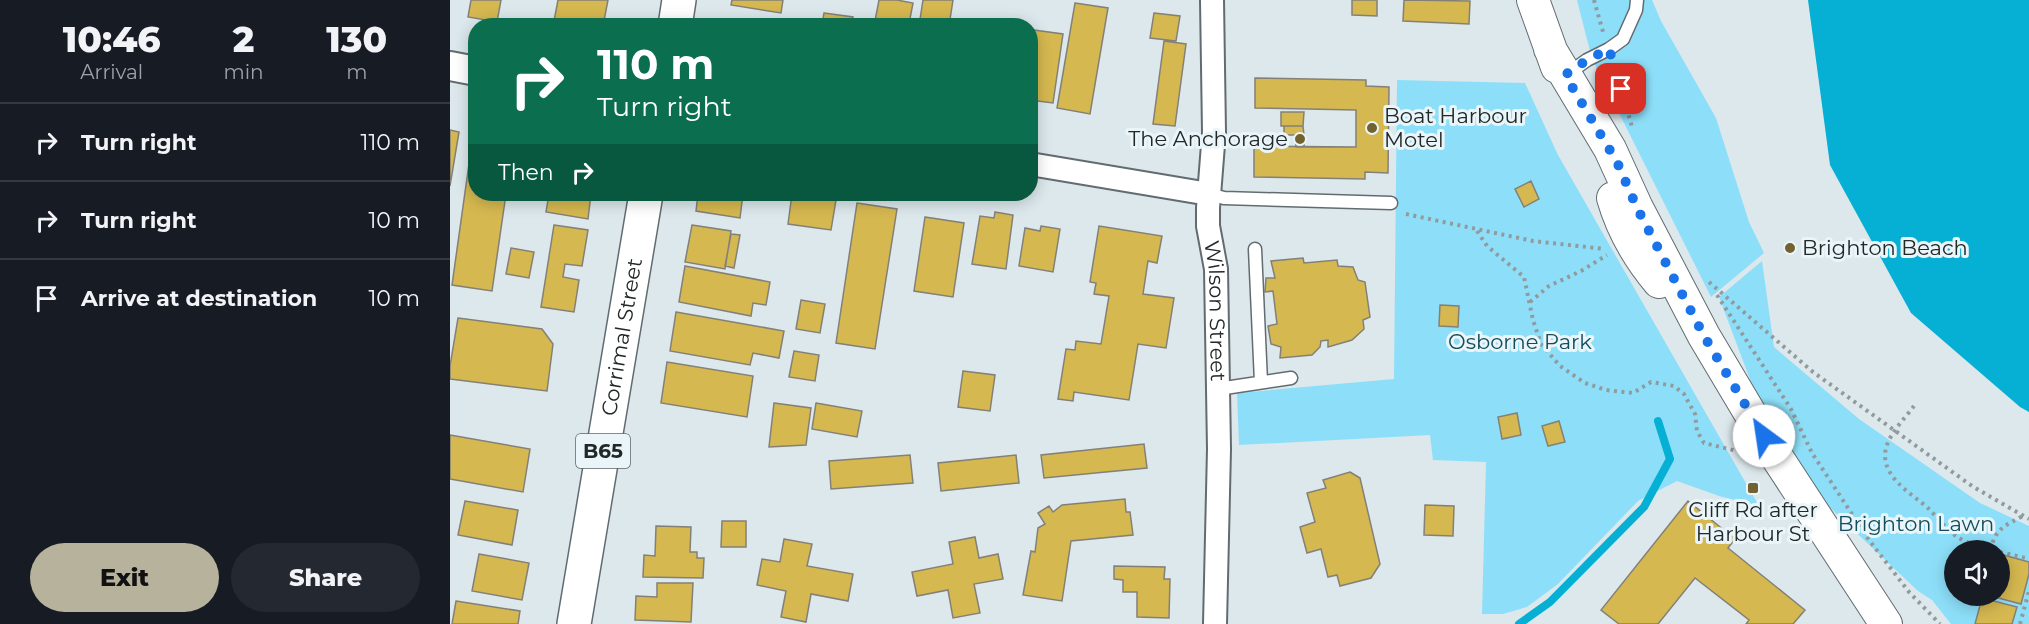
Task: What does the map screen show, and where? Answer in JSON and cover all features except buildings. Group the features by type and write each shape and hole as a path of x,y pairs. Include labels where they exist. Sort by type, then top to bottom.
{"main road":[{"path":"676,18 679,0"},
{"path":"1533,0 1570,105 1596,154 1617,212 1633,246 1650,271 1704,336"},
{"path":"1550,49 1617,162 1637,208 1704,336 1769,445 1886,624"},
{"name":"Corrimal Street","path":"574,624 645,201"}],"street":[{"name":"Wilson Street","path":"1212,0 1214,132 1208,226 1216,269 1220,449 1215,624"},
{"path":"450,66 468,69"},
{"path":"1038,165 1209,194"}],"lane":[{"path":"1565,75 1623,39 1636,10 1636,0"},
{"path":"1209,194 1224,198 1393,208"},
{"path":"1255,249 1261,382"},
{"path":"1218,389 1291,378"}],"path":[{"path":"1594,0 1635,138"},
{"path":"1393,208 1406,214 1533,241 1616,250 1581,271 1549,286 1530,302"},
{"path":"1477,230 1487,246 1524,277 1533,320 1541,344 1560,366 1585,383 1606,390 1633,393 1651,382 1674,386 1684,394 1695,414 1697,432 1704,443 1737,451"},
{"path":"1940,624 1909,592 1869,540 1812,453 1791,409 1708,282 1813,372 1972,486 2029,519"},
{"path":"1914,405 1886,448 1886,460 1893,478 1902,488 1923,503 1958,538 1964,540"},
{"path":"1994,540 2000,528 2023,516"},
{"path":"2010,554 2029,559"},
{"path":"2020,624 2029,591"}],"green space":[{"path":"1577,0 1652,0 1661,21 1716,118 1749,222 1764,253 1711,297 1592,59"},
{"name":"Osborne Park","path":"1397,80 1525,83 1558,155 1759,506 1719,496 1677,481 1638,501 1558,584 1527,607 1503,614 1482,614 1486,462 1433,460 1430,435 1239,445 1237,393 1394,379"},
{"name":"Brighton Lawn","path":"1762,261 1774,347 1859,419 1980,503 2029,526 2029,624 1951,624 1932,600 1918,591 1808,487 1763,414 1719,297"}],"shaded area":[{"path":"1808,0 2029,0 2029,412 2020,407 1911,313 1830,165"}],"waterway":[{"path":"1519,624 1550,602 1644,507 1670,459 1658,421"}],"place":[{"name":"Boat Harbour Motel","path":"1372,128"},
{"name":"The Anchorage","path":"1300,139"},
{"name":"Brighton Beach","path":"1790,248"},
{"name":"Cliff Rd after Harbour St","path":"1753,488"}],"route":[{"path":"1621,89 1609,49 1565,75 1617,162 1637,208 1704,336 1764,436"}]}
